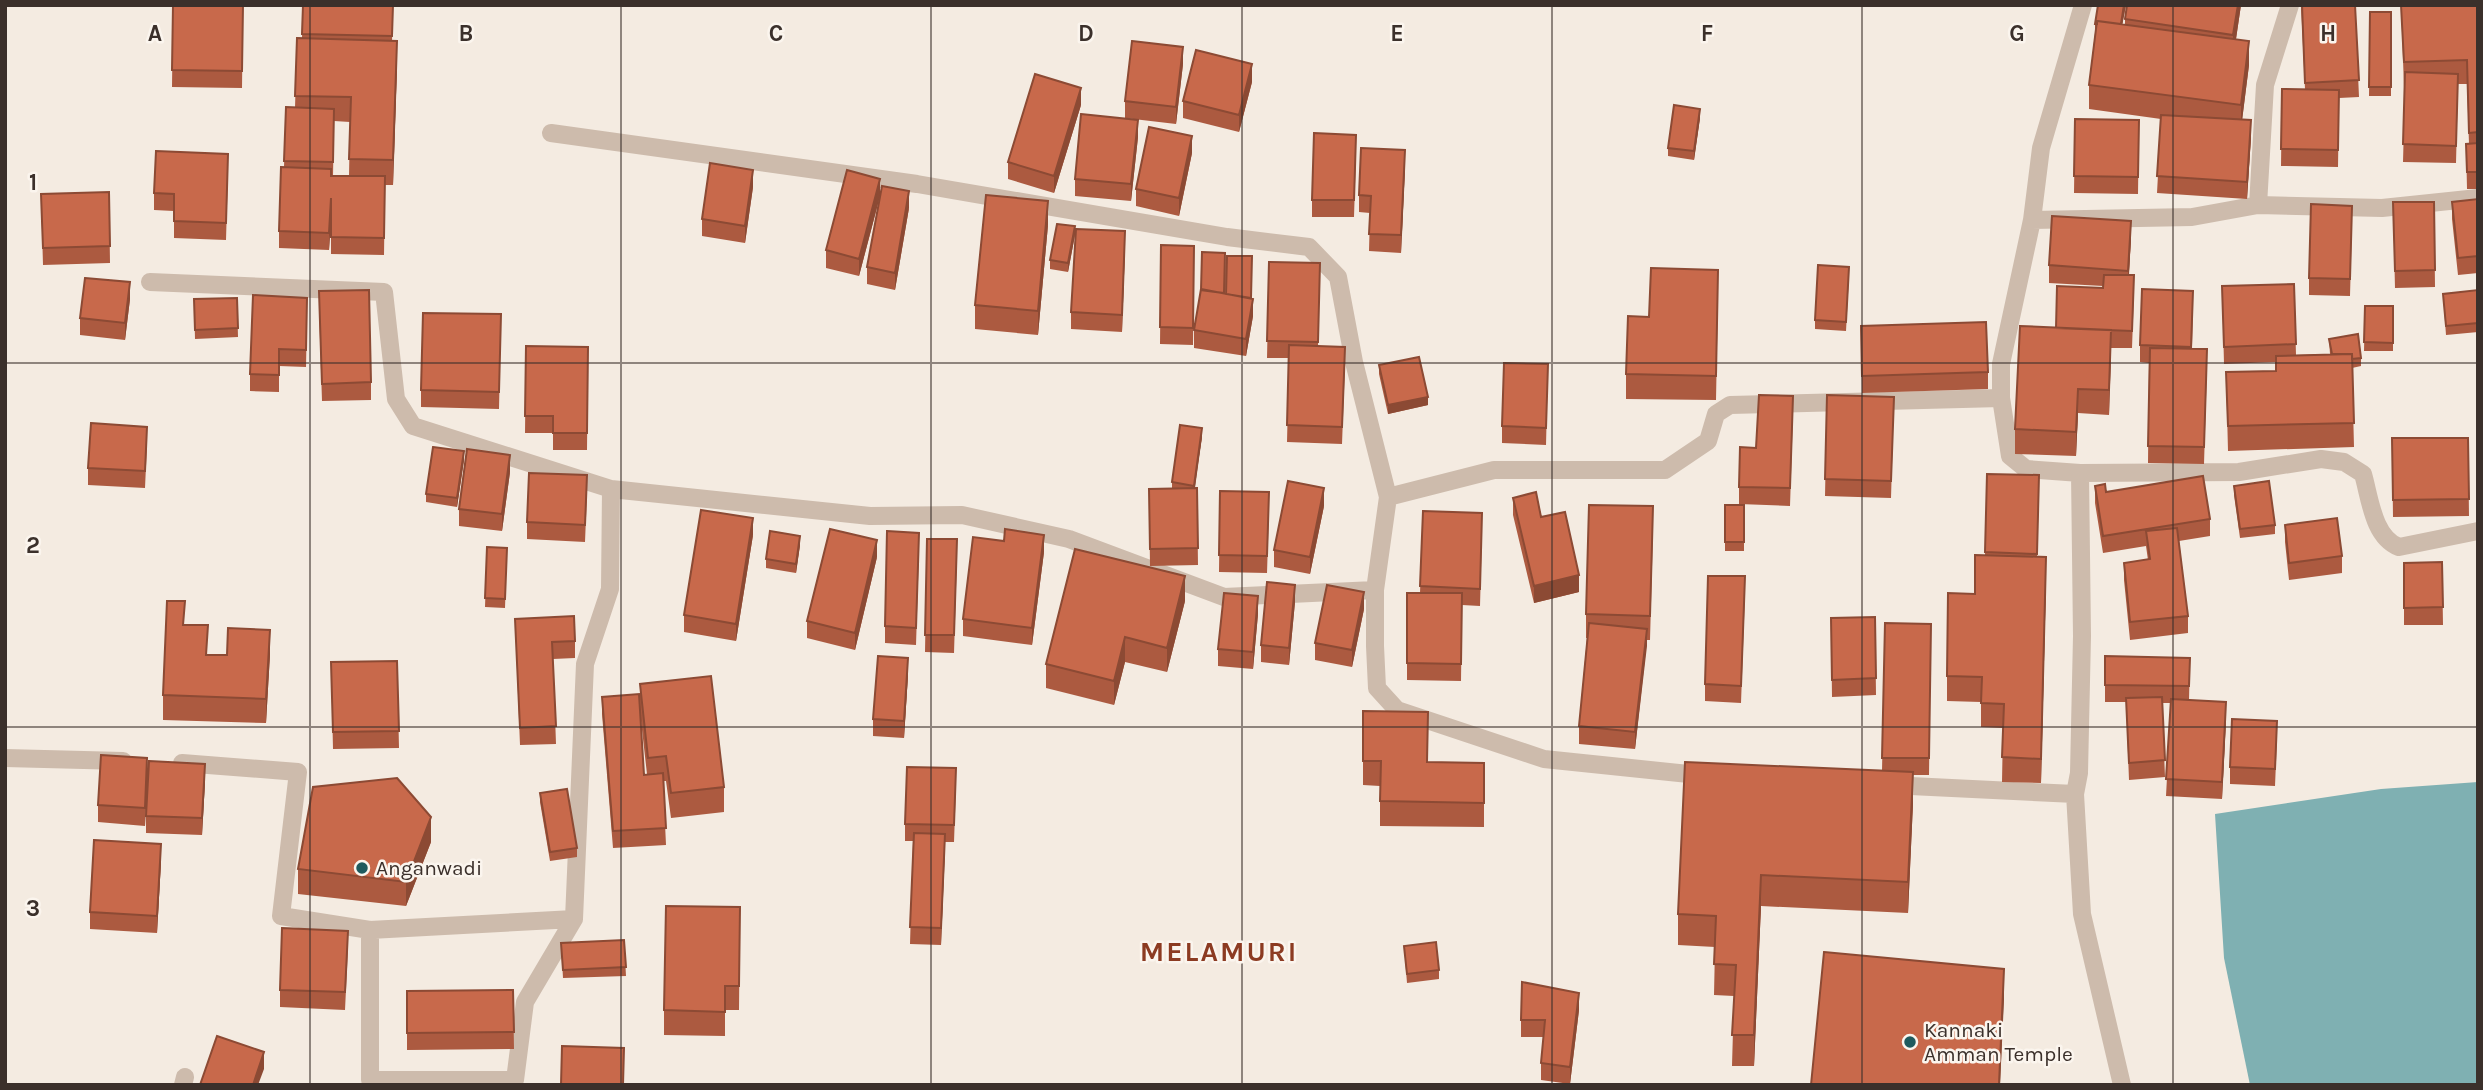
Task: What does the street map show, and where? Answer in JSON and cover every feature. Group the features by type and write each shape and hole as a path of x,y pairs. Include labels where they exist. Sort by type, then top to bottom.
{"street":[{"path":"2083,5 2041,148 2032,220 2001,364 2001,398 2010,456 2026,469 2080,473 2239,472 2321,459 2344,462 2363,474 2379,530 2388,543 2399,547 2478,531"},
{"path":"2258,205 2265,85 2290,5"},
{"path":"551,133 917,184 1227,237 1309,247 1338,277 1354,362 1388,497 1375,590 1377,688 1397,710 1544,759 1720,777"},
{"path":"2032,220 2192,217 2258,205 2382,208 2478,198"},
{"path":"150,282 384,292 396,399 413,426 611,489 870,516 962,515 1069,539 1224,597 1375,590"},
{"path":"1388,497 1494,470 1665,470 1708,441 1716,414 1730,405 2001,398"},
{"path":"2080,473 2082,636 2079,774 2075,794 2082,914 2122,1085"},
{"path":"370,930 370,1080 515,1080 526,1002 574,919 585,664 610,589 611,489"},
{"path":"5,758 137,761"},
{"path":"163,762 298,772 281,916 370,930 574,919"},
{"path":"1870,785 2075,794"}],"water":[{"path":"2478,782 2478,1085 2250,1085 2224,958 2215,814 2381,789"}],"building":[{"path":"173,5 243,5 242,71 172,70"},
{"path":"303,5 393,5 392,36 302,34"},
{"path":"2098,5 2124,5 2121,24 2097,21 2095,24"},
{"path":"2127,5 2238,5 2233,35 2125,19"},
{"path":"2302,5 2355,5 2359,80 2305,83"},
{"path":"2401,5 2478,5 2478,132 2469,133 2467,60 2404,62"},
{"path":"2370,12 2391,12 2391,87 2369,87"},
{"path":"2097,21 2249,41 2241,105 2089,85"},
{"path":"297,38 397,41 393,160 349,159 351,97 295,96"},
{"path":"1132,41 1183,47 1176,107 1125,101"},
{"path":"1196,50 1252,64 1239,115 1183,101"},
{"path":"2405,72 2458,74 2456,146 2403,144"},
{"path":"1035,74 1081,88 1054,176 1008,162"},
{"path":"2282,89 2339,90 2338,150 2281,149"},
{"path":"1674,105 1700,109 1694,151 1668,148"},
{"path":"286,107 334,109 333,162 284,161"},
{"path":"1081,114 1138,120 1131,184 1075,179"},
{"path":"2161,115 2251,120 2247,182 2157,176"},
{"path":"2075,119 2139,120 2138,177 2074,176"},
{"path":"1149,127 1192,136 1179,198 1136,189"},
{"path":"1314,133 1356,135 1354,200 1312,200"},
{"path":"2478,143 2478,172 2467,172 2466,144"},
{"path":"1361,148 1405,150 1401,235 1369,234 1371,196 1359,195"},
{"path":"156,151 228,154 226,223 174,221 174,194 154,193"},
{"path":"710,163 753,170 745,226 702,219"},
{"path":"281,167 331,169 331,176 385,176 384,238 331,237 331,198 329,233 279,231"},
{"path":"847,170 880,179 859,259 826,250"},
{"path":"882,186 909,191 895,273 867,267"},
{"path":"109,192 110,246 43,248 41,194"},
{"path":"986,195 1048,201 1038,311 975,305"},
{"path":"2478,199 2478,256 2458,258 2452,202"},
{"path":"2393,202 2434,202 2435,270 2395,271"},
{"path":"2311,204 2352,206 2350,279 2309,278"},
{"path":"2052,216 2131,221 2128,271 2049,265"},
{"path":"1057,224 1075,226 1068,263 1050,260"},
{"path":"1076,229 1125,231 1122,315 1071,312"},
{"path":"1161,245 1194,246 1193,328 1160,327"},
{"path":"1202,252 1225,253 1224,293 1201,290"},
{"path":"1227,256 1252,256 1251,298 1226,294"},
{"path":"1269,262 1320,263 1318,342 1267,341"},
{"path":"1818,265 1849,267 1846,322 1815,320"},
{"path":"1651,268 1718,270 1716,376 1626,374 1628,316 1649,317"},
{"path":"2104,275 2134,275 2132,331 2056,328 2057,286 2103,288"},
{"path":"85,278 130,282 125,323 80,318"},
{"path":"2294,284 2296,344 2224,347 2222,286"},
{"path":"1201,289 1253,299 1246,339 1194,330"},
{"path":"2142,289 2193,291 2191,347 2140,345"},
{"path":"369,290 371,382 322,384 319,291"},
{"path":"2478,290 2478,323 2446,326 2443,294"},
{"path":"253,295 307,298 306,350 279,349 279,375 250,374"},
{"path":"237,298 238,328 195,330 194,299"},
{"path":"2365,306 2393,306 2393,343 2364,342"},
{"path":"423,313 501,314 499,392 421,390"},
{"path":"1986,322 1988,372 1862,376 1861,326"},
{"path":"2020,326 2111,330 2109,390 2078,389 2076,432 2015,429"},
{"path":"2358,334 2361,358 2352,359 2352,354 2332,354 2329,339"},
{"path":"1289,345 1345,347 1342,427 1287,425"},
{"path":"526,346 588,347 587,433 553,433 553,416 525,416"},
{"path":"2150,348 2207,349 2204,447 2148,446"},
{"path":"2352,354 2354,423 2228,426 2226,372 2276,371 2276,356"},
{"path":"1419,357 1428,397 1388,405 1379,365"},
{"path":"1504,363 1548,364 1546,428 1502,426"},
{"path":"1759,395 1793,396 1790,488 1739,487 1740,447 1756,448"},
{"path":"1827,395 1894,397 1891,481 1825,479"},
{"path":"91,423 147,427 145,471 88,468"},
{"path":"1180,425 1202,428 1194,486 1172,482"},
{"path":"2392,438 2468,438 2469,499 2393,500"},
{"path":"433,447 464,451 457,498 426,494"},
{"path":"467,449 510,455 502,514 459,509"},
{"path":"529,473 587,475 585,525 527,522"},
{"path":"1987,474 2039,475 2037,554 1985,552"},
{"path":"2203,476 2210,519 2103,536 2095,486 2105,484 2106,492"},
{"path":"1288,481 1324,488 1310,557 1274,550"},
{"path":"2269,481 2275,525 2240,529 2234,486"},
{"path":"1197,488 1198,548 1150,549 1149,489"},
{"path":"1220,491 1269,492 1267,556 1219,555"},
{"path":"1536,492 1541,517 1565,512 1579,575 1534,586 1513,498"},
{"path":"1589,505 1653,506 1650,616 1586,614"},
{"path":"1725,505 1744,505 1744,542 1725,542"},
{"path":"701,510 753,518 736,624 684,615"},
{"path":"1423,511 1482,513 1480,589 1420,586"},
{"path":"2337,518 2342,556 2289,563 2285,525"},
{"path":"2177,528 2188,616 2130,622 2124,563 2150,559 2146,531"},
{"path":"830,529 877,540 855,633 807,621"},
{"path":"1005,529 1044,535 1032,628 963,619 973,537 1004,541"},
{"path":"770,531 800,536 796,564 766,559"},
{"path":"887,531 919,533 916,628 885,626"},
{"path":"927,539 957,539 954,635 925,635"},
{"path":"487,547 507,548 505,599 485,598"},
{"path":"1075,549 1185,576 1167,648 1125,637 1114,681 1046,664"},
{"path":"1975,555 2046,557 2041,759 2002,757 2004,704 1981,703 1982,677 1947,676 1948,593 1975,594"},
{"path":"2442,562 2443,607 2404,608 2404,563"},
{"path":"1708,576 1745,576 1741,686 1705,684"},
{"path":"1267,582 1295,585 1289,648 1261,645"},
{"path":"1327,585 1364,592 1352,650 1315,643"},
{"path":"1224,593 1258,596 1253,652 1218,649"},
{"path":"1407,593 1462,593 1461,664 1407,663"},
{"path":"167,601 185,601 183,625 208,625 206,655 227,655 228,628 270,630 266,699 163,695"},
{"path":"574,616 575,641 552,642 556,726 520,728 515,619"},
{"path":"1875,617 1876,678 1832,680 1831,618"},
{"path":"1589,623 1647,629 1635,732 1579,726"},
{"path":"1885,623 1931,624 1929,758 1882,758"},
{"path":"878,656 908,658 904,721 873,719"},
{"path":"2105,656 2190,658 2189,686 2105,685"},
{"path":"397,661 399,731 333,732 331,662"},
{"path":"711,676 724,787 671,793 666,756 648,758 640,684"},
{"path":"639,694 644,775 663,773 666,828 613,831 602,697"},
{"path":"2162,697 2165,760 2129,763 2126,698"},
{"path":"2171,699 2226,702 2222,782 2166,779"},
{"path":"1363,711 1428,712 1427,762 1484,763 1484,803 1380,801 1381,761 1363,761"},
{"path":"2232,719 2277,721 2275,769 2230,767"},
{"path":"101,755 147,758 145,808 98,805"},
{"path":"149,761 205,764 202,818 146,816"},
{"path":"1685,762 1913,772 1908,882 1761,875 1754,1035 1732,1035 1736,965 1714,964 1716,916 1678,914"},
{"path":"907,767 956,768 954,825 905,824"},
{"name":"Anganwadi","path":"397,778 431,817 406,882 298,869 313,787"},
{"path":"567,789 577,848 550,852 540,793"},
{"path":"914,833 945,834 941,928 910,927"},
{"path":"94,840 161,844 157,916 90,912"},
{"path":"666,906 740,907 739,986 725,986 725,1012 664,1010"},
{"path":"282,928 348,931 345,992 280,990"},
{"path":"624,940 626,967 563,970 561,943"},
{"path":"1436,942 1439,970 1407,974 1404,946"},
{"name":"Kannaki Amman Temple","path":"1824,952 2004,969 1999,1085 1811,1085"},
{"path":"1522,982 1579,993 1570,1067 1541,1063 1545,1020 1521,1020"},
{"path":"513,990 514,1032 407,1033 407,991"},
{"path":"217,1036 264,1052 253,1085 200,1085"},
{"path":"562,1046 624,1048 623,1085 561,1085"}],"place":[{"name":"Anganwadi","path":"362,868"},
{"name":"Kannaki Amman Temple","path":"1910,1042"}],"district":[{"name":"MELAMURI","path":"1219,951"}]}
